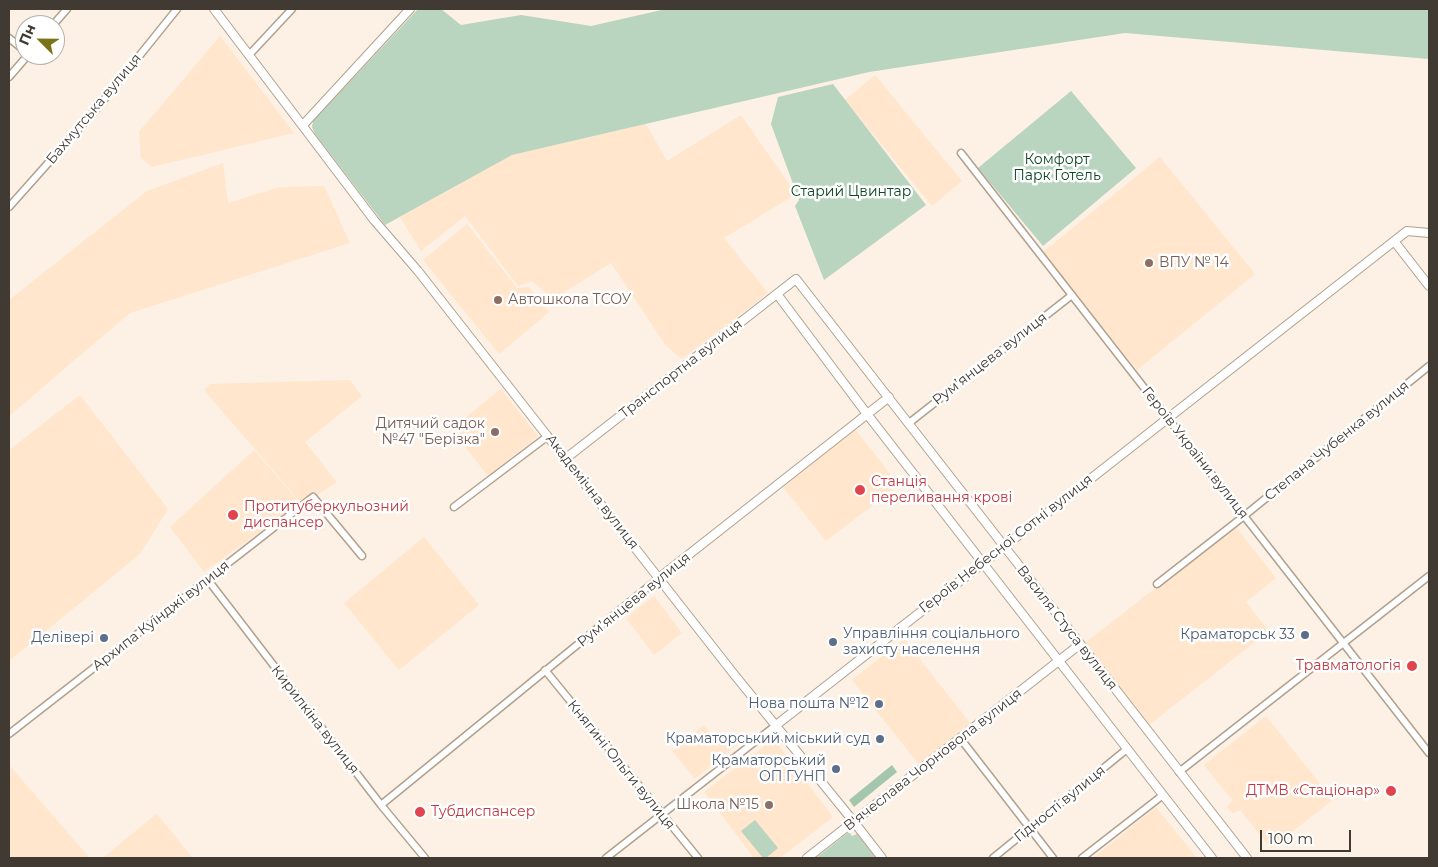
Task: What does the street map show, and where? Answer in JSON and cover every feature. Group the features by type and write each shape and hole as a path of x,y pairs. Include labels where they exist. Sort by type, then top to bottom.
{"street":[{"name":"Бахмутська вулиця","path":"9,207 99,106 177,9"},
{"name":"Академічна вулиця","path":"214,9 391,240 418,271 775,726 882,858"},
{"path":"249,55 292,9"},
{"path":"303,125 410,9"},
{"path":"9,77 19,65"},
{"name":"Героїв України вулиця","path":"961,153 1429,753"},
{"name":"Героїв Небесної Сотні вулиця","path":"606,858 1406,231 1429,233"},
{"path":"1394,241 1429,286"},
{"name":"Транспортна вулиця","path":"566,459 796,279"},
{"name":"Василя Стуса вулиця","path":"796,279 1079,645 1247,858"},
{"name":"Василя Стуса вулиця","path":"777,294 867,414 1212,858"},
{"name":"Рум’янцева вулиця","path":"908,423 1072,295"},
{"name":"Степана Чубенка вулиця","path":"1244,516 1429,366"},
{"name":"Рум’янцева вулиця","path":"381,805 659,578 888,397"},
{"path":"454,507 548,436"},
{"name":"Архипа Куїнджі вулиця","path":"9,734 313,497 362,556"},
{"path":"1157,584 1244,516"},
{"path":"1179,772 1429,576"},
{"name":"Кирилкіна вулиця","path":"208,580 381,805 425,858"},
{"name":"В'ячеслава Чорновола вулиця","path":"807,858 1079,645"},
{"name":"Княгині Ольги вулиця","path":"545,670 698,858"},
{"path":"960,738 1053,858"},
{"name":"Гідності вулиця","path":"993,858 1127,749"},
{"path":"1082,858 1163,795"}],"shaded area":[{"path":"220,36 294,133 152,167 141,158 139,132"},
{"path":"875,75 962,181 932,206 845,100"},
{"path":"741,115 796,194 724,238 768,293 682,359 666,346 611,263 553,299 532,281 518,286 465,216 421,251 400,217 512,155 646,124 667,161"},
{"name":"ВПУ № 14","path":"1160,157 1255,274 1137,370 1043,252"},
{"path":"223,163 228,203 280,187 324,186 350,243 130,313 9,416 9,300 147,191"},
{"name":"Автошкола ТСОУ","path":"467,224 517,288 529,287 549,312 499,354 423,260"},
{"path":"350,380 362,396 305,442 337,482 303,505 204,390 210,384"},
{"name":"Дитячий садок №47 \"Берізка\"","path":"501,389 538,436 488,476 451,429"},
{"path":"80,395 168,509 140,554 9,661 9,450"},
{"path":"855,429 899,485 826,541 783,487"},
{"name":"Протитуберкульозний диспансер","path":"254,450 300,503 204,572 170,527"},
{"path":"1235,526 1276,578 1246,602 1269,631 1149,725 1085,643"},
{"path":"424,537 479,605 399,670 344,603"},
{"path":"654,596 682,633 654,655 626,618"},
{"path":"904,639 970,723 920,766 852,680"},
{"path":"1266,716 1333,800 1271,848 1240,810 1234,813 1231,812 1227,807 1232,800 1204,765"},
{"path":"704,725 713,736 720,731 734,747 695,779 672,751"},
{"name":"Школа №15","path":"774,739 833,817 780,858 754,858 704,792"},
{"path":"9,765 89,857 9,858"},
{"path":"1156,807 1197,858 1093,858"},
{"path":"156,814 193,858 103,858"}],"green space":[{"path":"418,9 441,9 461,25 521,15 591,26 666,9 1429,9 1429,59 1125,33 869,72 512,155 385,225 315,134 312,127 313,121"},
{"name":"Старий Цвинтар","path":"833,84 926,205 824,280 795,206 799,200 771,124 778,97"},
{"name":"Комфорт Парк Готель","path":"1071,91 1136,168 1043,246 978,168"},
{"path":"892,765 897,772 854,807 849,800"},
{"path":"755,820 778,848 766,858 763,858 741,831"},
{"path":"849,832 852,836 857,834 876,858 816,858"}],"place":[{"name":"ВПУ № 14","path":"1149,263"},
{"name":"Автошкола ТСОУ","path":"498,300"},
{"name":"Дитячий садок №47 \"Берізка\"","path":"495,432"},
{"name":"Станція переливання крові","path":"860,490"},
{"name":"Протитуберкульозний диспансер","path":"233,515"},
{"name":"Краматорськ 33","path":"1305,635"},
{"name":"Делівері","path":"104,638"},
{"name":"Управління соціального захисту населення","path":"833,642"},
{"name":"Травматологія","path":"1412,666"},
{"name":"Нова пошта №12","path":"879,704"},
{"name":"Краматорський міський суд","path":"880,739"},
{"name":"Краматорський ОП ГУНП","path":"836,769"},
{"name":"ДТМВ «Стаціонар»","path":"1391,791"},
{"name":"Школа №15","path":"769,805"},
{"name":"Тубдиспансер","path":"420,812"}]}
